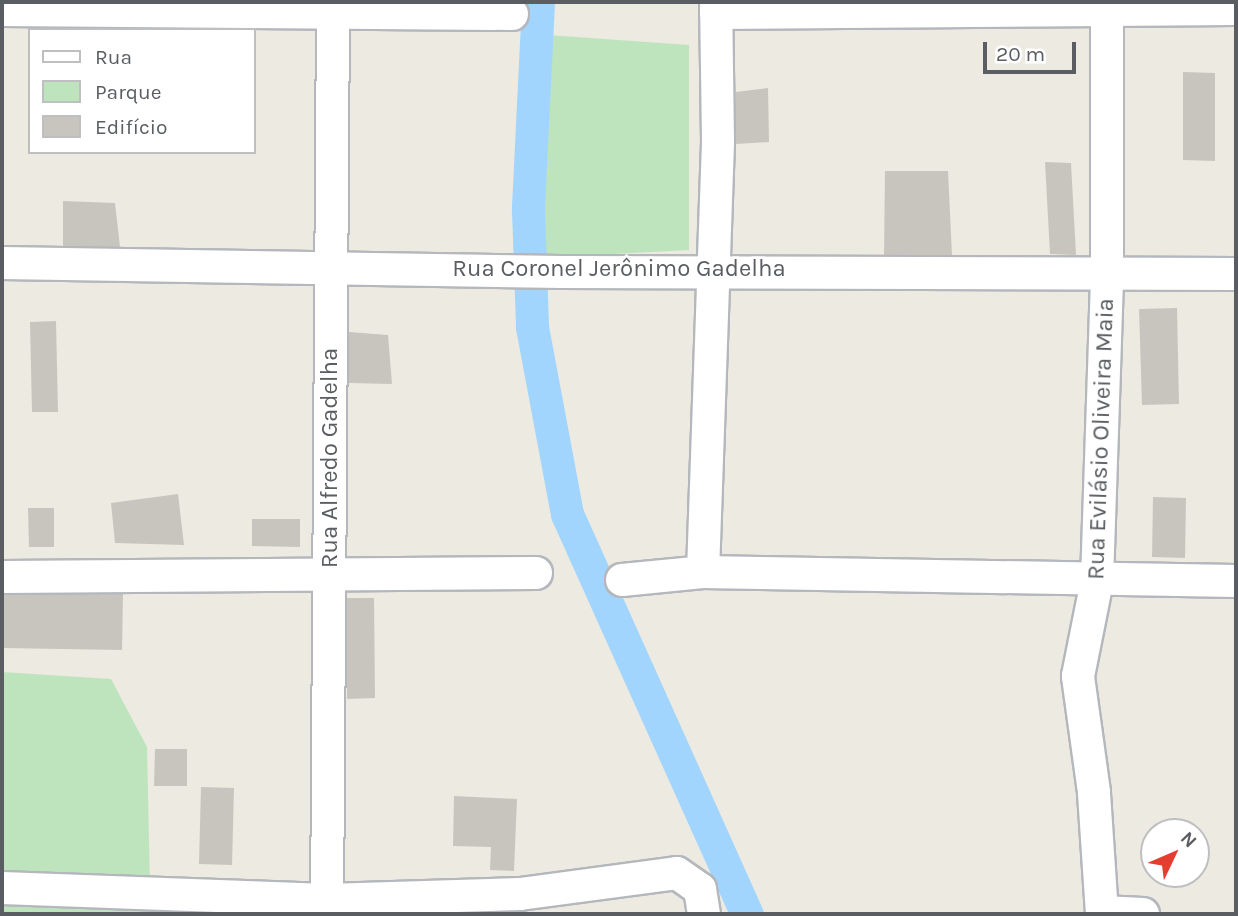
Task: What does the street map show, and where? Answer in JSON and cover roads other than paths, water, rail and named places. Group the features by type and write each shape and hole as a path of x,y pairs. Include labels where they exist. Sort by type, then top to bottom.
{"street":[{"path":"703,572 715,269 716,7 1107,6 1236,9"},
{"name":"Rua Evilásio Oliveira Maia","path":"1102,913 1078,676 1097,581 1107,272 1107,6"},
{"path":"2,10 333,8 512,14"},
{"name":"Rua Alfredo Gadelha","path":"327,907 333,8"},
{"name":"Rua Coronel Jerônimo Gadelha","path":"2,263 563,272 715,269 1236,274"},
{"path":"622,580 703,572 1097,581 1236,581"},
{"path":"2,577 536,573"},
{"path":"2,888 327,907 519,904 677,873 695,884 704,909"},
{"path":"1102,913 1143,914"}],"waterway":[{"path":"538,2 528,210 532,327 567,514 747,914"}]}
